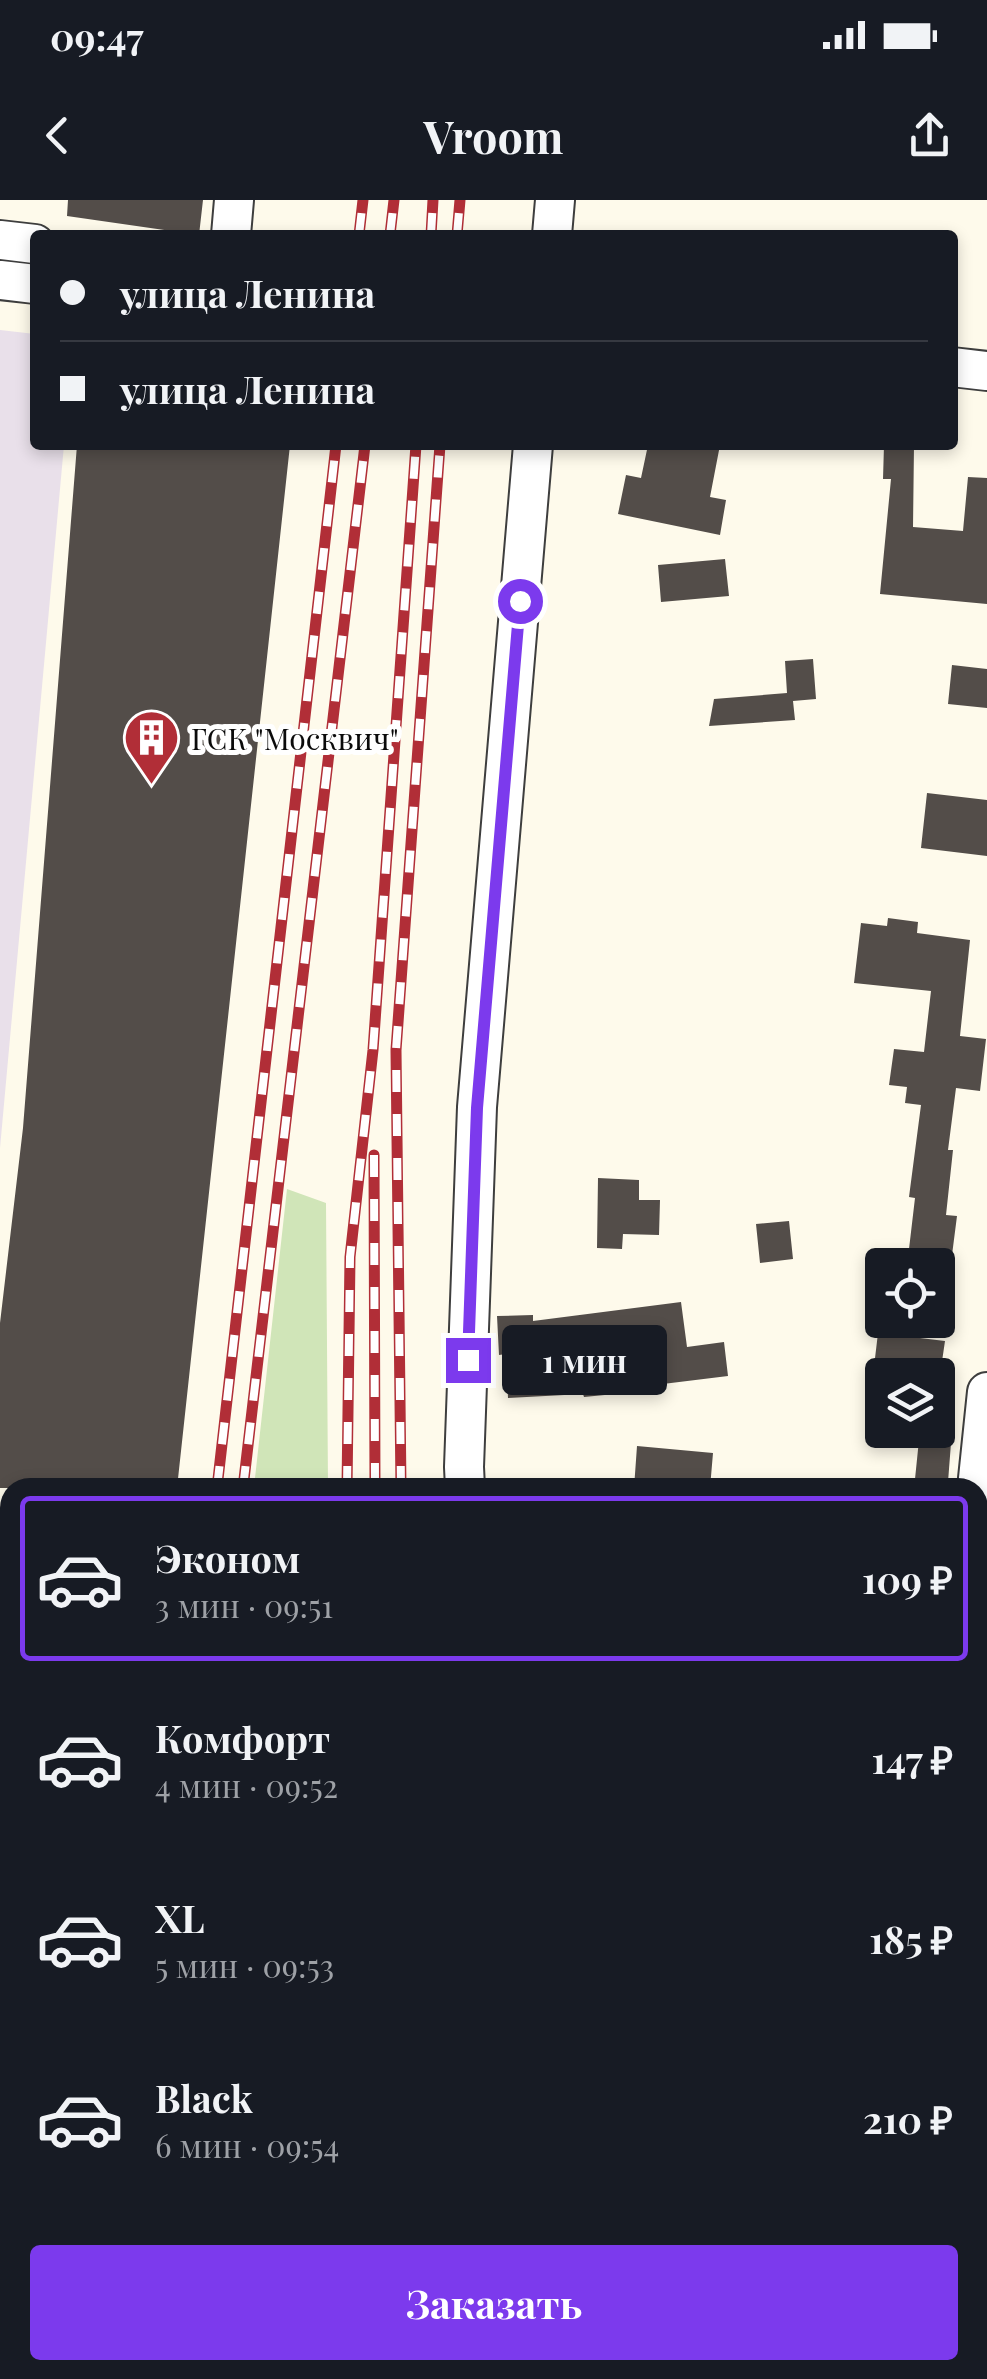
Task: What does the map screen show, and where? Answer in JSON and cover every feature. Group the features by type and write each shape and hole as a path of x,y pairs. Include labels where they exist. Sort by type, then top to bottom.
{"street":[{"path":"231,230 234,200"},
{"path":"552,230 555,200"},
{"path":"0,240 30,243"},
{"path":"0,280 30,283"},
{"path":"958,368 987,372"},
{"path":"466,1478 477,1108 534,450"},
{"path":"978,1478 987,1392"}],"shaded area":[{"path":"0,330 30,333 30,450 64,450 0,1148"}],"green space":[{"path":"287,1189 326,1203 328,1478 255,1478"}],"building":[{"path":"68,200 203,200 200,230 164,230 67,216"},
{"name":"ГСК \"Москвич\"","path":"77,450 289,450 178,1478 0,1478 0,1323 23,1128"},
{"path":"647,450 719,450 710,497 726,500 720,535 618,514 626,475 641,478"},
{"path":"884,450 914,450 913,527 963,531 968,477 987,478 987,604 880,594 891,479 883,479"},
{"path":"725,559 729,596 661,602 658,565"},
{"path":"813,659 816,699 793,701 795,720 709,726 714,699 787,693 785,661"},
{"path":"952,665 987,669 987,708 948,704"},
{"path":"927,793 987,800 987,856 921,848"},
{"path":"888,918 918,922 917,933 970,940 960,1036 986,1039 980,1091 956,1088 948,1150 953,1150 946,1215 957,1216 953,1248 909,1248 915,1198 909,1197 921,1105 905,1103 907,1087 889,1085 894,1049 924,1052 931,991 854,983 861,923 887,926"},
{"path":"598,1178 639,1180 639,1200 660,1200 659,1235 623,1234 622,1249 597,1248"},
{"path":"789,1221 793,1259 760,1263 756,1224"},
{"path":"681,1302 687,1347 724,1342 728,1376 614,1390 615,1394 508,1398 506,1354 499,1355 497,1316 533,1315 533,1321"},
{"path":"877,1338 945,1341 942,1358 875,1358"},
{"path":"637,1446 713,1453 711,1478 635,1478"},
{"path":"918,1448 951,1448 948,1478 915,1478"}],"railway":[{"path":"360,230 363,200"},
{"path":"391,230 394,200"},
{"path":"431,230 433,200"},
{"path":"457,230 460,200"},
{"path":"218,1478 335,450"},
{"path":"244,1478 364,450"},
{"path":"347,1478 350,1257 373,1050 416,450"},
{"path":"401,1478 396,1050 440,450"},
{"path":"374,1155 375,1478"}],"place":[{"name":"ГСК \"Москвич\"","path":"152,787"}],"route":[{"path":"468,1360 477,1108 520,601"}]}
